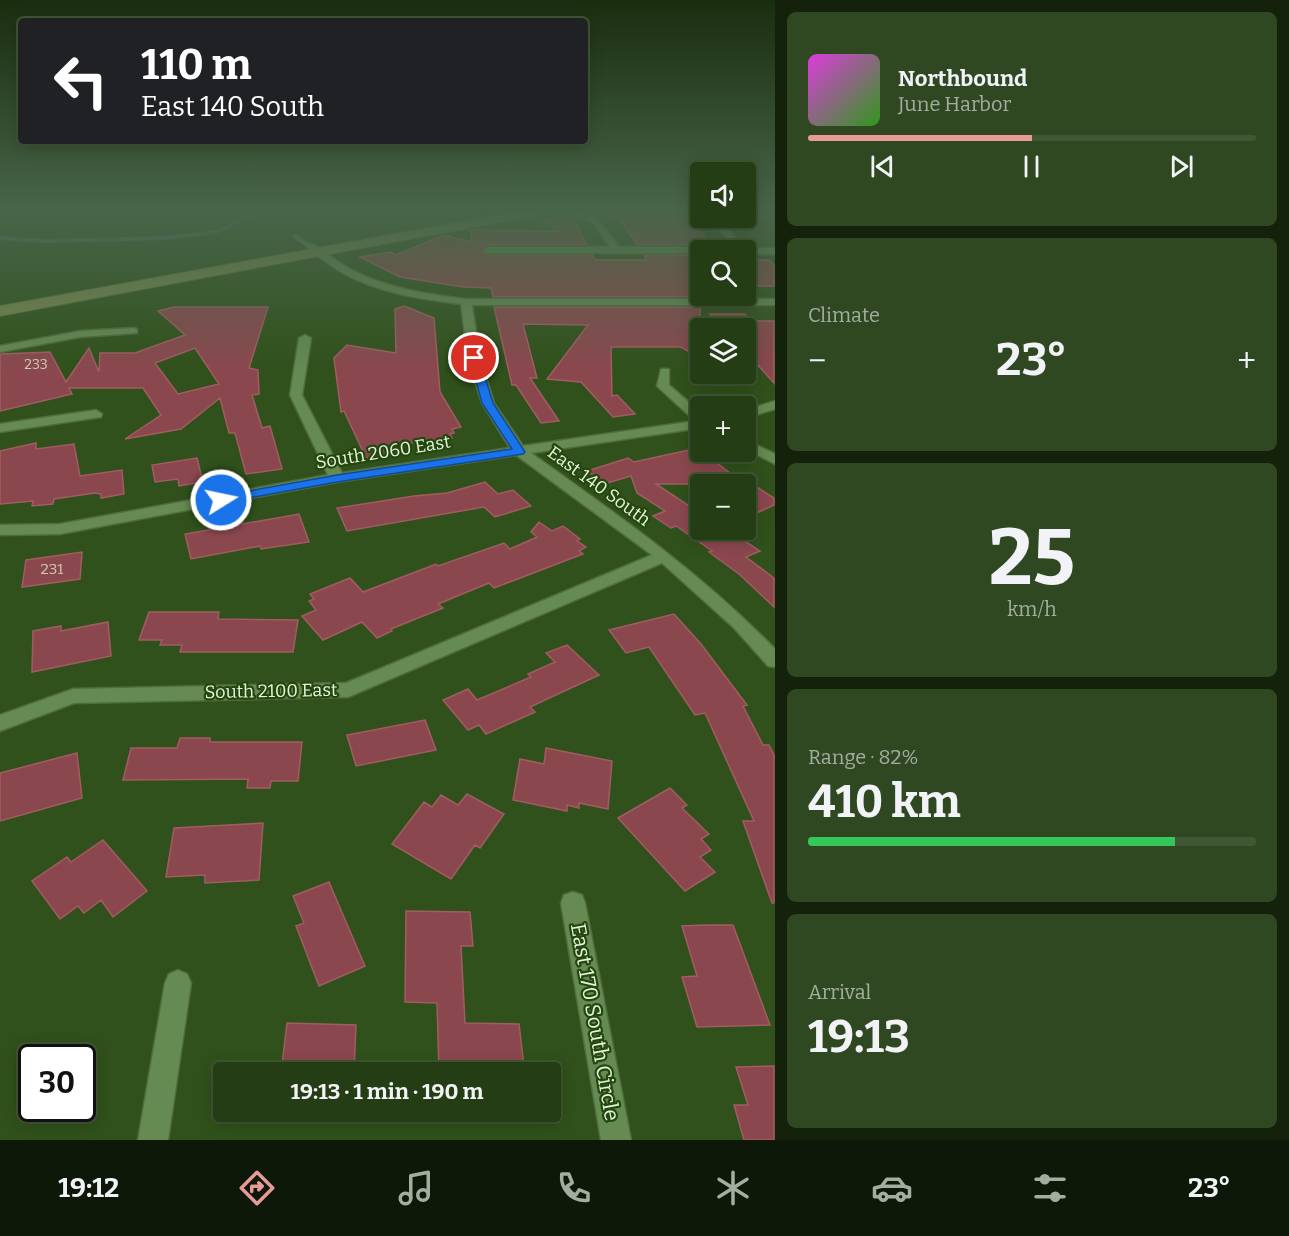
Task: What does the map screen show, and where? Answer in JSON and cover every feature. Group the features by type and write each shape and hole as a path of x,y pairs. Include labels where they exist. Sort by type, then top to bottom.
{"main road":[{"path":"0,303 232,263"},
{"path":"0,311 243,263"}],"street":[{"path":"335,263 348,272 381,287 423,297 466,302 774,302"},
{"name":"East 140 South","path":"466,302 474,358 488,403 519,452 664,556 740,624 774,661"},
{"path":"0,350 80,334 133,331"},
{"path":"305,338 296,395 337,478"},
{"path":"665,372 663,386 690,409"},
{"path":"756,411 774,405"},
{"path":"0,428 96,414"},
{"name":"South 2060 East","path":"0,530 60,529 337,478 690,426"},
{"path":"756,450 774,460"},
{"name":"South 2100 East","path":"0,723 73,696 348,690 664,556"},
{"name":"East 170 South Circle","path":"573,903 616,1140"},
{"path":"153,1140 178,983"}],"building":[{"path":"372,263 690,263 690,297 493,297 491,288 463,287 400,277"},
{"path":"756,263 774,265 774,286 756,286"},
{"path":"404,306 434,318 440,392 461,427 452,429 454,433 450,434 452,438 393,445 397,453 366,458 344,411 341,412 334,358 347,345 396,353 395,309"},
{"path":"174,307 268,307 249,368 258,370 259,394 252,395 262,428 270,426 282,469 246,474 235,433 229,433 220,398 181,429 125,439 161,415 143,388 69,388 72,394 0,411 0,354 50,352 66,382 89,348 99,372 100,353 135,353 185,335 158,311","holes":["195,348 219,384 178,394 155,363"]},
{"path":"494,307 700,307 700,318 690,318 690,352 681,347 611,347 612,396 617,395 635,414 613,417 581,382 547,379 588,325 523,324 537,378 530,378 559,421 541,423 516,385 512,385"},
{"path":"710,314 745,314 748,318 714,318"},
{"path":"756,321 774,321 774,383 756,363"},
{"path":"36,443 36,449 74,444 80,476 122,470 124,494 101,498 101,494 95,493 54,499 53,504 32,506 33,501 0,504 0,451"},
{"path":"690,450 690,462 716,462 731,474 690,474 690,484 656,484 690,506 690,536 676,526 671,528 653,516 665,511 637,493 631,476 604,484 587,471 628,458 634,462"},
{"path":"197,458 203,482 179,486 178,479 155,482 152,465"},
{"path":"485,482 498,494 513,490 531,506 495,517 484,507 347,531 337,508 447,493"},
{"path":"756,486 774,498 774,505 756,513"},
{"path":"299,514 309,542 261,549 260,546 191,559 185,534"},
{"path":"539,522 552,531 563,526 580,539 577,541 586,547 579,551 583,554 494,588 489,583 438,604 443,608 391,629 392,631 377,638 362,622 323,640 302,616 316,610 309,601 314,599 310,594 350,578 363,592 436,564 438,566 504,543 510,549 537,537 531,532"},
{"path":"696,540 743,540 760,551 746,557 774,578 774,607 739,574 709,552 712,551"},
{"path":"82,552 80,579 22,587 26,560"},
{"path":"149,612 219,612 218,619 298,620 293,652 180,652 182,645 160,645 162,640 139,640"},
{"path":"674,614 701,644 747,705 743,706 763,745 769,745 774,755 774,903 772,903 743,821 754,821 705,713 695,715 649,647 626,653 609,630"},
{"path":"108,622 111,656 32,672 33,631 61,626 61,631"},
{"path":"567,645 599,675 530,707 535,712 486,734 479,725 468,730 443,700 468,689 477,700 531,677 528,674 555,662 546,653"},
{"path":"425,720 436,750 356,766 347,735"},
{"path":"180,738 210,738 210,742 302,742 298,781 271,781 270,788 247,788 248,779 123,780 131,748 177,748"},
{"path":"546,748 612,761 608,809 579,803 579,808 567,805 567,811 513,800 520,759 544,764"},
{"path":"77,753 82,798 0,821 0,773"},
{"path":"670,788 687,805 682,808 709,834 701,839 711,850 700,857 715,872 685,891 618,818"},
{"path":"467,794 504,814 480,848 475,845 451,879 392,844 424,802 432,807 441,795 458,805"},
{"path":"263,823 259,880 205,883 205,875 166,877 174,828"},
{"path":"103,840 147,891 113,917 101,900 84,913 78,906 60,919 32,881 67,857 71,862"},
{"path":"329,882 365,966 319,986 296,926 304,923 293,896"},
{"path":"406,911 470,912 473,946 461,946 465,1023 519,1024 524,1062 439,1062 437,1003 405,1002"},
{"path":"733,925 770,1025 697,1027 682,977 697,976 682,926"},
{"path":"287,1023 356,1025 354,1062 282,1062"},
{"path":"774,1066 774,1140 744,1140 734,1105 748,1105 736,1067"}],"route":[{"path":"221,500 337,478 519,452 488,403 474,358"}]}
